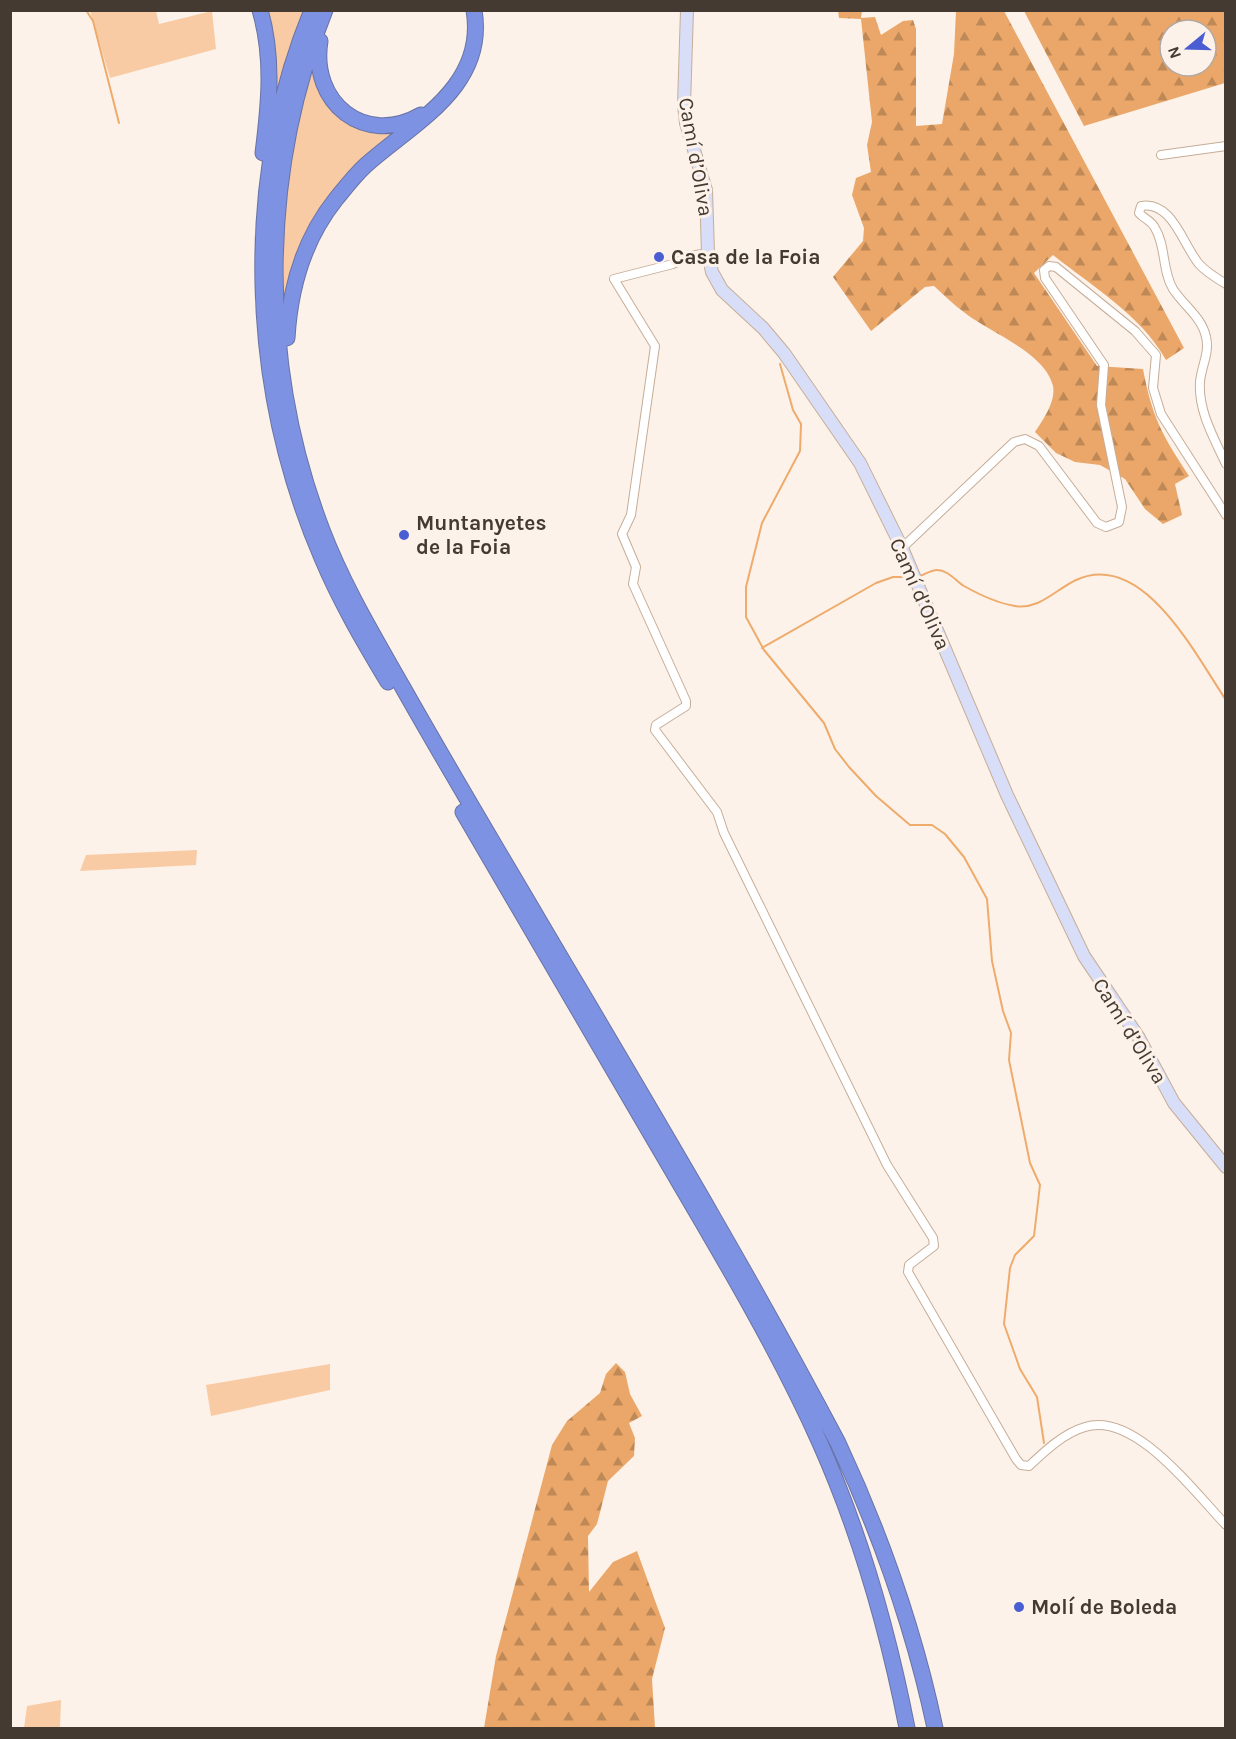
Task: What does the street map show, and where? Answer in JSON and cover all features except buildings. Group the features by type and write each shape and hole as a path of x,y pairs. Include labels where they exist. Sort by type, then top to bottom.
{"highway":[{"path":"260,10 267,38 275,142 269,187 283,381 296,449 323,532 374,638 683,1166 837,1443 861,1493 898,1587 912,1631 935,1728"},
{"path":"312,10 294,61 275,142 256,329 271,379 296,488 338,593 678,1182 786,1374 820,1443 871,1579 907,1728"},
{"path":"275,142 299,88 326,10"},
{"path":"326,10 318,57 320,73 326,91 341,110 361,122 377,126 405,123 437,106"},
{"path":"296,449 297,431 287,376 288,315 301,259 322,218 350,182 366,166 423,122 449,95 469,64 476,36 474,10"}],"street":[{"name":"Camí d’Oliva","path":"687,10 684,105 686,123 706,190 708,253 712,272 722,290 779,347 852,451 902,548 1007,795 1084,956 1139,1038 1174,1103 1226,1167"},
{"path":"1161,155 1226,146"},
{"path":"1226,284 1198,262 1166,213 1150,206 1141,206 1139,213 1152,222 1159,237 1171,286 1194,314 1206,334 1207,352 1201,374 1201,400 1205,416 1226,464"},
{"path":"708,253 690,256 673,264 614,279 655,346 631,514 622,534 636,567 633,584 686,701 686,706 656,724 655,730 717,812 724,833 887,1165 933,1238 934,1246 909,1265 908,1272 1016,1459 1021,1465 1029,1466 1075,1431 1091,1425 1111,1426 1133,1436 1155,1451 1226,1525"},
{"path":"902,548 1014,442 1024,439 1039,446 1097,523 1106,526 1119,522 1122,507 1101,405 1104,365 1045,278 1044,270 1049,266 1056,267 1119,318 1156,355 1153,388 1157,405 1172,436 1226,515"}],"shaded area":[{"path":"90,11 156,11 159,24 212,11 216,49 110,78"},
{"path":"264,11 304,11 272,112"},
{"path":"313,61 332,107 402,129 315,221 282,331 285,195 292,151"},
{"path":"197,850 196,865 80,871 86,855"},
{"path":"330,1364 330,1390 211,1416 206,1385"},
{"path":"61,1700 60,1728 24,1728 27,1706"}],"green space":[{"path":"838,11 862,11 861,18 875,17 881,35 903,21 913,20 916,29 916,126 942,124 954,54 956,11 1004,11 1184,348 1166,360 1156,344 1130,315 1053,255 1034,273 1097,366 1143,369 1159,425 1189,476 1175,484 1182,515 1163,524 1145,509 1125,479 1100,465 1075,462 1056,453 1035,432 1053,398 1053,386 1048,374 1028,353 965,313 934,286 925,287 871,331 833,277 863,241 864,228 852,195 856,178 871,172 867,145 872,122 861,19 839,18"},
{"path":"1024,11 1225,11 1225,83 1084,126"},
{"path":"616,1363 625,1372 630,1394 642,1416 629,1423 635,1438 634,1456 608,1481 597,1524 588,1536 589,1592 613,1562 637,1551 665,1628 652,1679 655,1728 484,1728 496,1656 552,1445 567,1421 600,1393 606,1374"}],"waterway":[{"path":"66,10 74,10"},
{"path":"86,10 93,21 119,123"},
{"path":"780,364 793,410 801,424 800,451 762,523 746,587 746,617 764,650 824,723 835,749 849,767 876,796 910,825 932,825 945,834 964,857 987,899 992,961 1003,1011 1011,1033 1009,1060 1030,1163 1040,1185 1034,1236 1015,1255 1010,1268 1004,1324 1020,1369 1037,1397 1044,1443"},
{"path":"920,576 941,570 964,586 988,598 1015,606 1032,605 1076,580 1100,574 1123,579 1145,593 1165,612 1226,700"},
{"path":"762,648 876,583 893,577 909,577"}],"place":[{"name":"Casa de la Foia","path":"659,257"},
{"name":"Muntanyetes de la Foia","path":"404,535"},
{"name":"Molí de Boleda","path":"1019,1607"}]}
